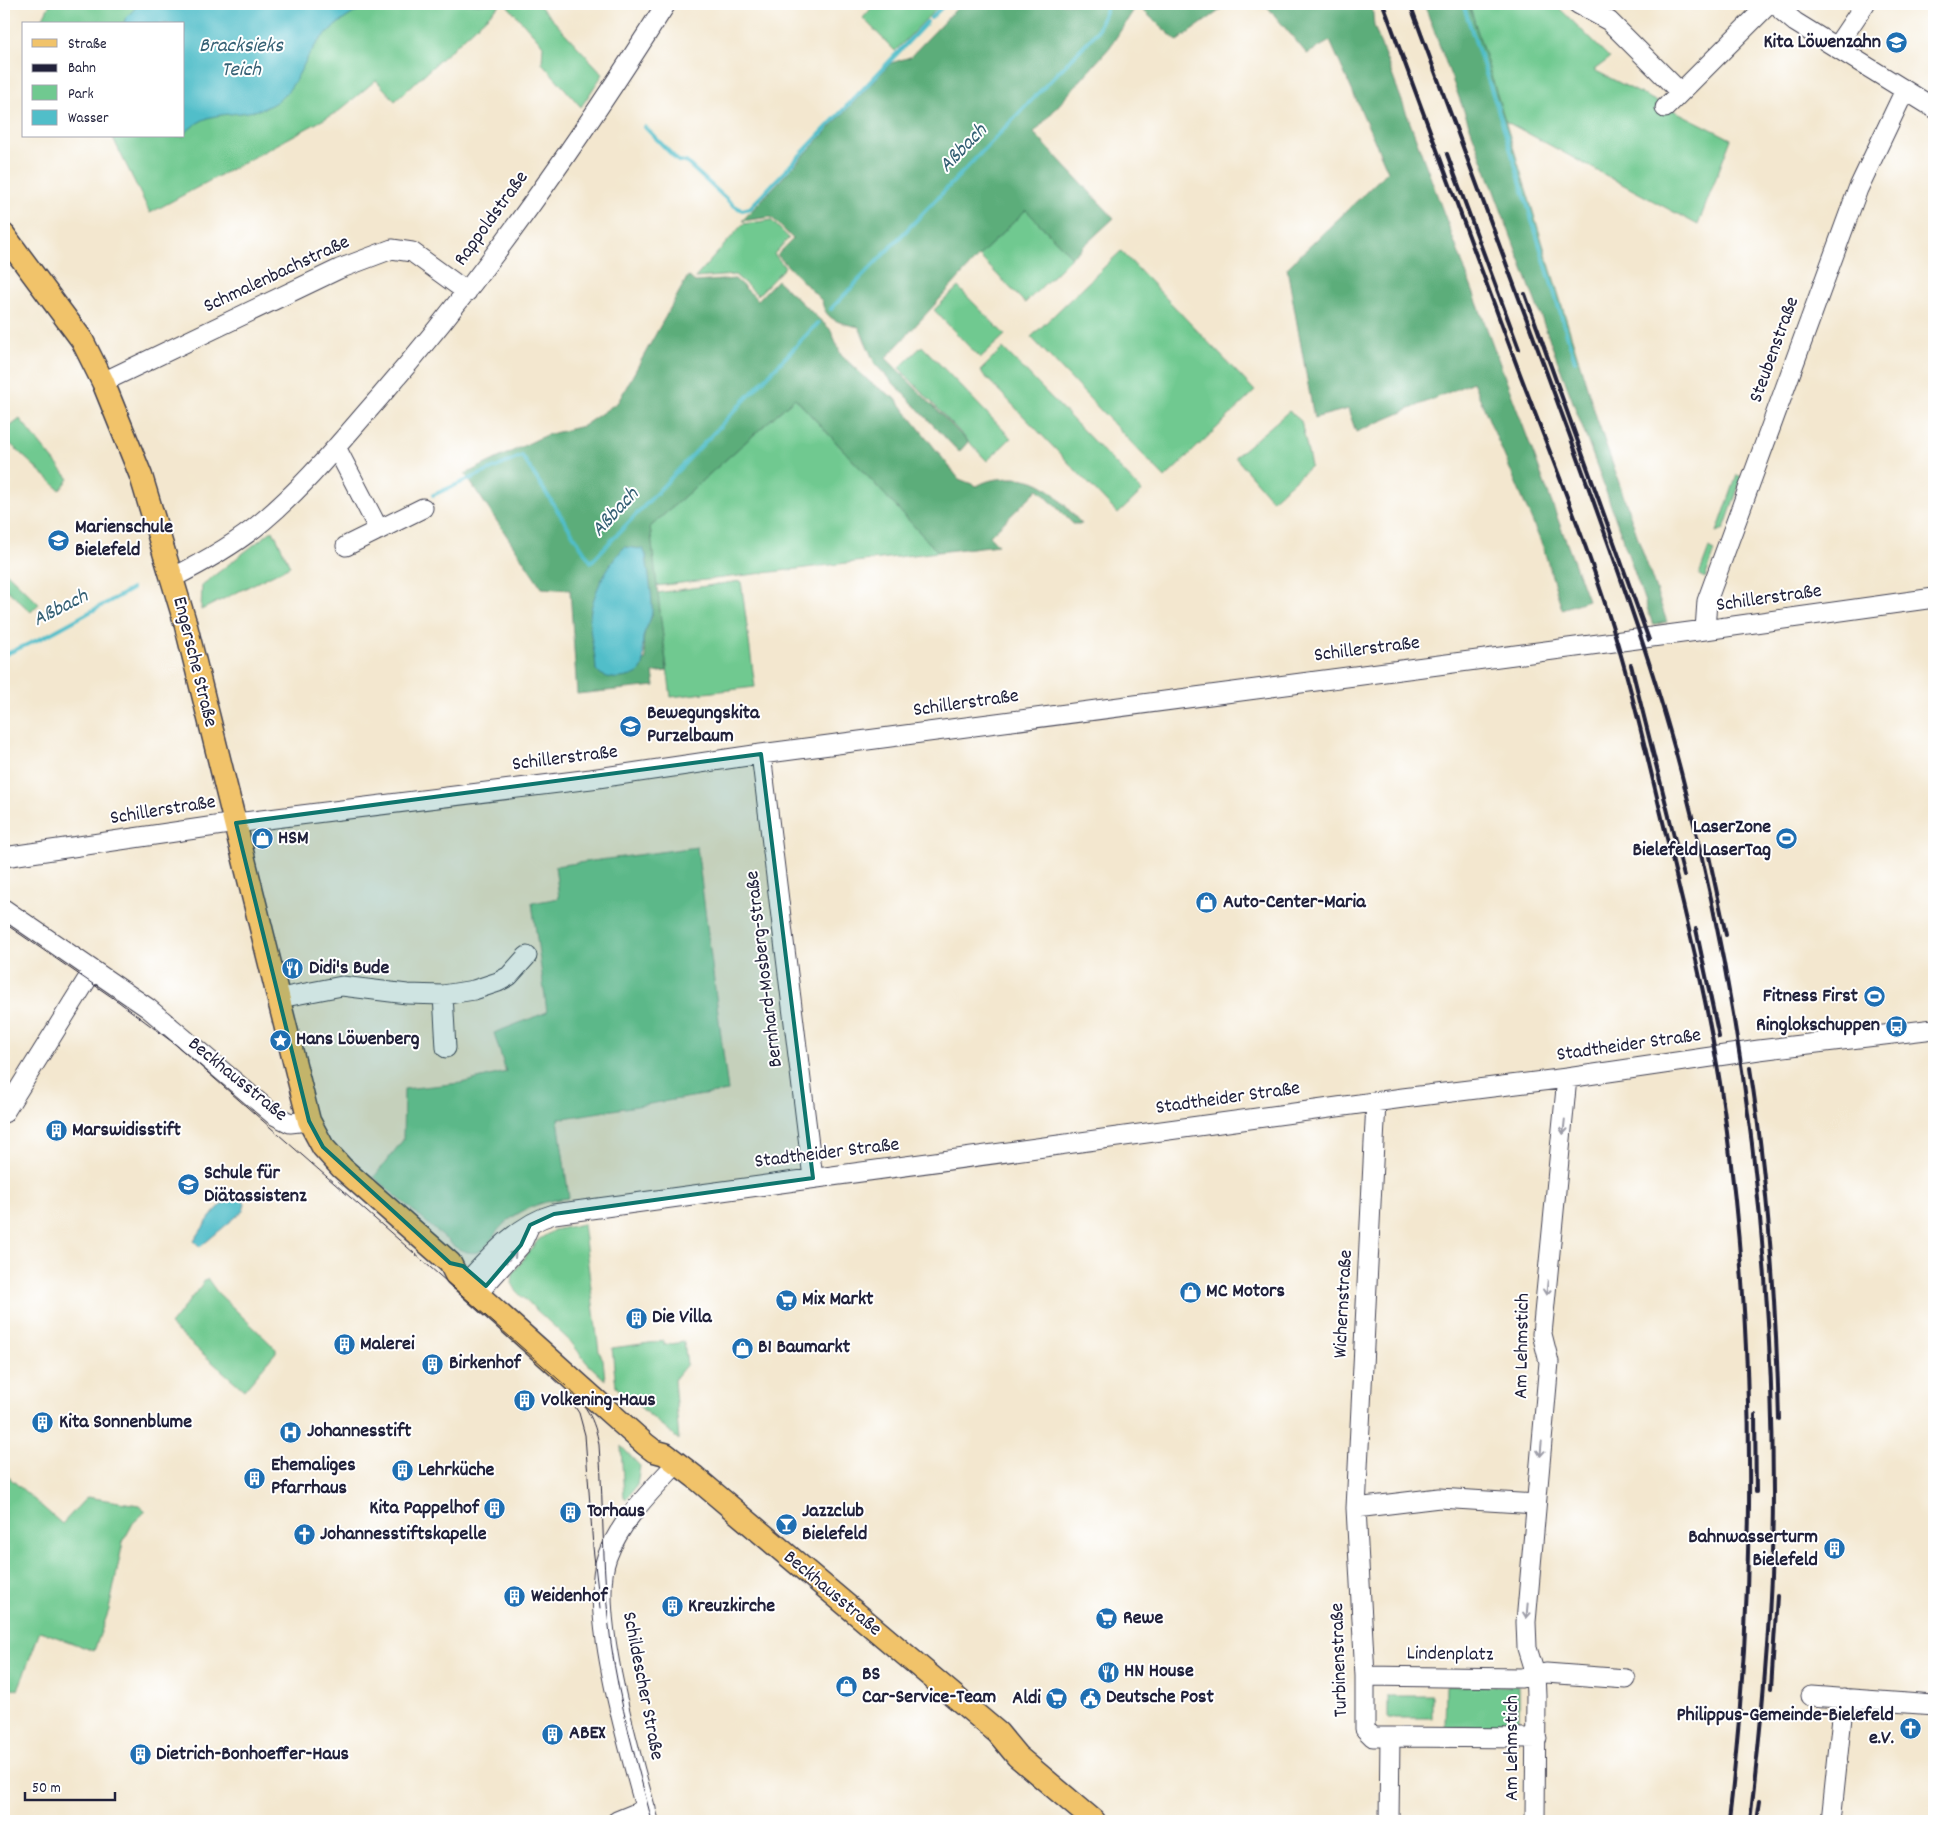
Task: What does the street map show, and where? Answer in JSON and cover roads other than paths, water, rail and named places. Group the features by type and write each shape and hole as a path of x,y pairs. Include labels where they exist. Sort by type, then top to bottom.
{"main road":[{"name":"Engersche Straße","path":"4,235 44,291 74,326 103,382 141,476 172,578 236,823 309,1121"},
{"name":"Beckhausstraße","path":"309,1121 324,1147 342,1168 450,1263 463,1266 475,1285 645,1444 654,1451 671,1459 998,1734 1017,1756 1094,1821"},
{"name":"Beckhausstraße","path":"998,1734 1024,1747 1112,1821"}],"street":[{"name":"Rappoldstraße","path":"172,578 218,553 263,522 336,447 467,292 590,120 666,4"},
{"path":"1665,108 1769,4"},
{"path":"1779,4 1782,11 1795,22 1934,108"},
{"path":"1836,47 1865,4"},
{"path":"1587,6 1609,21 1680,92"},
{"name":"Steubenstraße","path":"1705,630 1707,601 1845,222 1868,166 1905,90"},
{"name":"Schmalenbachstraße","path":"103,382 339,269 392,248 412,252 467,292"},
{"path":"336,447 379,530"},
{"path":"346,546 423,508"},
{"name":"Schillerstraße","path":"4,857 236,823 591,779 761,754 1705,630 1934,598"},
{"name":"Bernhard-Mosberg-Straße","path":"761,754 813,1178"},
{"name":"Beckhausstraße","path":"4,909 169,1025 274,1115 290,1123 309,1121"},
{"path":"280,998 342,986 407,994 444,995 474,990 504,979 517,969 527,956"},
{"path":"4,1113 93,970"},
{"path":"444,995 446,1048"},
{"name":"Stadtheider Straße","path":"475,1285 521,1246 530,1225 554,1214 1376,1102 1567,1078 1759,1050 1934,1029"},
{"name":"Am Lehmstich","path":"1535,1821 1535,1674 1527,1648 1526,1622 1549,1362 1542,1334 1567,1078"},
{"name":"Wichernstraße","path":"1356,1508 1376,1102"},
{"name":"Schildescher Straße","path":"648,1815 609,1653 602,1580 606,1559 617,1536 671,1459"},
{"path":"1356,1508 1439,1498 1536,1504"},
{"name":"Turbinenstraße","path":"1356,1508 1365,1676 1365,1729 1373,1737 1390,1737"},
{"name":"Am Lehmstich","path":"1535,1674 1546,1672 1626,1679"},
{"name":"Lindenplatz","path":"1365,1676 1521,1678 1535,1674"},
{"path":"1811,1696 1934,1704"},
{"path":"1831,1821 1844,1698"},
{"path":"1389,1821 1390,1737 1536,1738"},
{"path":"617,1821 648,1815"}],"water":[{"name":"Bracksieks Teich","path":"139,4 369,4 340,22 320,39 294,83 276,102 257,110 211,117 200,121 185,132 185,22 124,22"},
{"path":"625,547 643,549 646,555 652,612 644,632 644,659 641,669 638,673 631,676 614,678 604,676 596,670 590,617 595,595 605,573"},
{"path":"239,1196 245,1204 243,1211 200,1247 194,1241 208,1221 225,1202"}],"waterway":[{"path":"931,18 945,4"},
{"name":"Aßbach","path":"831,309 1097,32 1108,4"},
{"path":"1463,4 1502,122 1575,361"},
{"path":"645,127 678,161 686,162 733,205 742,210 750,208 927,22"},
{"name":"Aßbach","path":"433,495 522,456 591,562 818,323"},
{"name":"Aßbach","path":"4,655 46,636 132,589"}],"tram line":[{"path":"4,923 119,1002 175,1044 566,1386 584,1405 592,1419 599,1445 606,1594 614,1665 629,1733 652,1821"},
{"path":"566,1393 579,1413 585,1435 593,1547 600,1608"}],"railway":[{"path":"1383,4 1601,590 1626,672 1645,747 1706,1006 1720,1080 1735,1205 1743,1293 1747,1381 1748,1557 1738,1733 1729,1821"},
{"path":"1410,4 1570,436 1644,647 1682,776 1722,953 1738,1042 1760,1221 1772,1402 1773,1534 1769,1616 1763,1698 1750,1821"},
{"path":"1447,154 1519,349"},
{"path":"1525,294 1649,640"},
{"path":"1631,665 1684,876"},
{"path":"1707,847 1726,935"},
{"path":"1696,929 1719,1037"},
{"path":"1750,1068 1762,1155 1770,1243 1779,1419"},
{"path":"1755,1415 1756,1492"},
{"path":"1771,1689 1777,1596"},
{"path":"1757,1821 1760,1801"}],"place":[{"name":"Kita Löwenzahn","path":"1897,43"},
{"name":"Marienschule Bielefeld","path":"59,540"},
{"name":"Bewegungskita Purzelbaum","path":"631,726"},
{"name":"HSM","path":"262,839"},
{"name":"LaserZone Bielefeld LaserTag","path":"1787,839"},
{"name":"Auto-Center-Maria","path":"1207,903"},
{"name":"Didi's Bude","path":"293,969"},
{"name":"Fitness First","path":"1874,997"},
{"name":"Ringlokschuppen","path":"1896,1026"},
{"name":"Hans Löwenberg","path":"280,1040"},
{"name":"Marswidisstift","path":"56,1131"},
{"name":"Schule für Diätassistenz","path":"188,1185"},
{"name":"MC Motors","path":"1190,1292"},
{"name":"Mix Markt","path":"786,1300"},
{"name":"Die Villa","path":"636,1318"},
{"name":"Malerei","path":"344,1345"},
{"name":"B1 Baumarkt","path":"742,1348"},
{"name":"Birkenhof","path":"433,1364"},
{"name":"Volkening-Haus","path":"525,1401"},
{"name":"Kita Sonnenblume","path":"43,1423"},
{"name":"Johannesstift","path":"291,1432"},
{"name":"Lehrküche","path":"402,1471"},
{"name":"Ehemaliges Pfarrhaus","path":"255,1478"},
{"name":"Kita Pappelhof","path":"495,1509"},
{"name":"Torhaus","path":"571,1512"},
{"name":"Jazzclub Bielefeld","path":"786,1524"},
{"name":"Johannesstiftskapelle","path":"304,1535"},
{"name":"Bahnwasserturm Bielefeld","path":"1834,1549"},
{"name":"Weidenhof","path":"515,1597"},
{"name":"Kreuzkirche","path":"672,1607"},
{"name":"Rewe","path":"1107,1619"},
{"name":"HN House","path":"1108,1672"},
{"name":"BS Car-Service-Team","path":"846,1687"},
{"name":"Deutsche Post","path":"1090,1698"},
{"name":"Aldi","path":"1057,1699"},
{"name":"Philippus-Gemeinde-Bielefeld e.V.","path":"1910,1728"},
{"name":"ABEX","path":"553,1734"},
{"name":"Dietrich-Bonhoeffer-Haus","path":"140,1755"}]}
